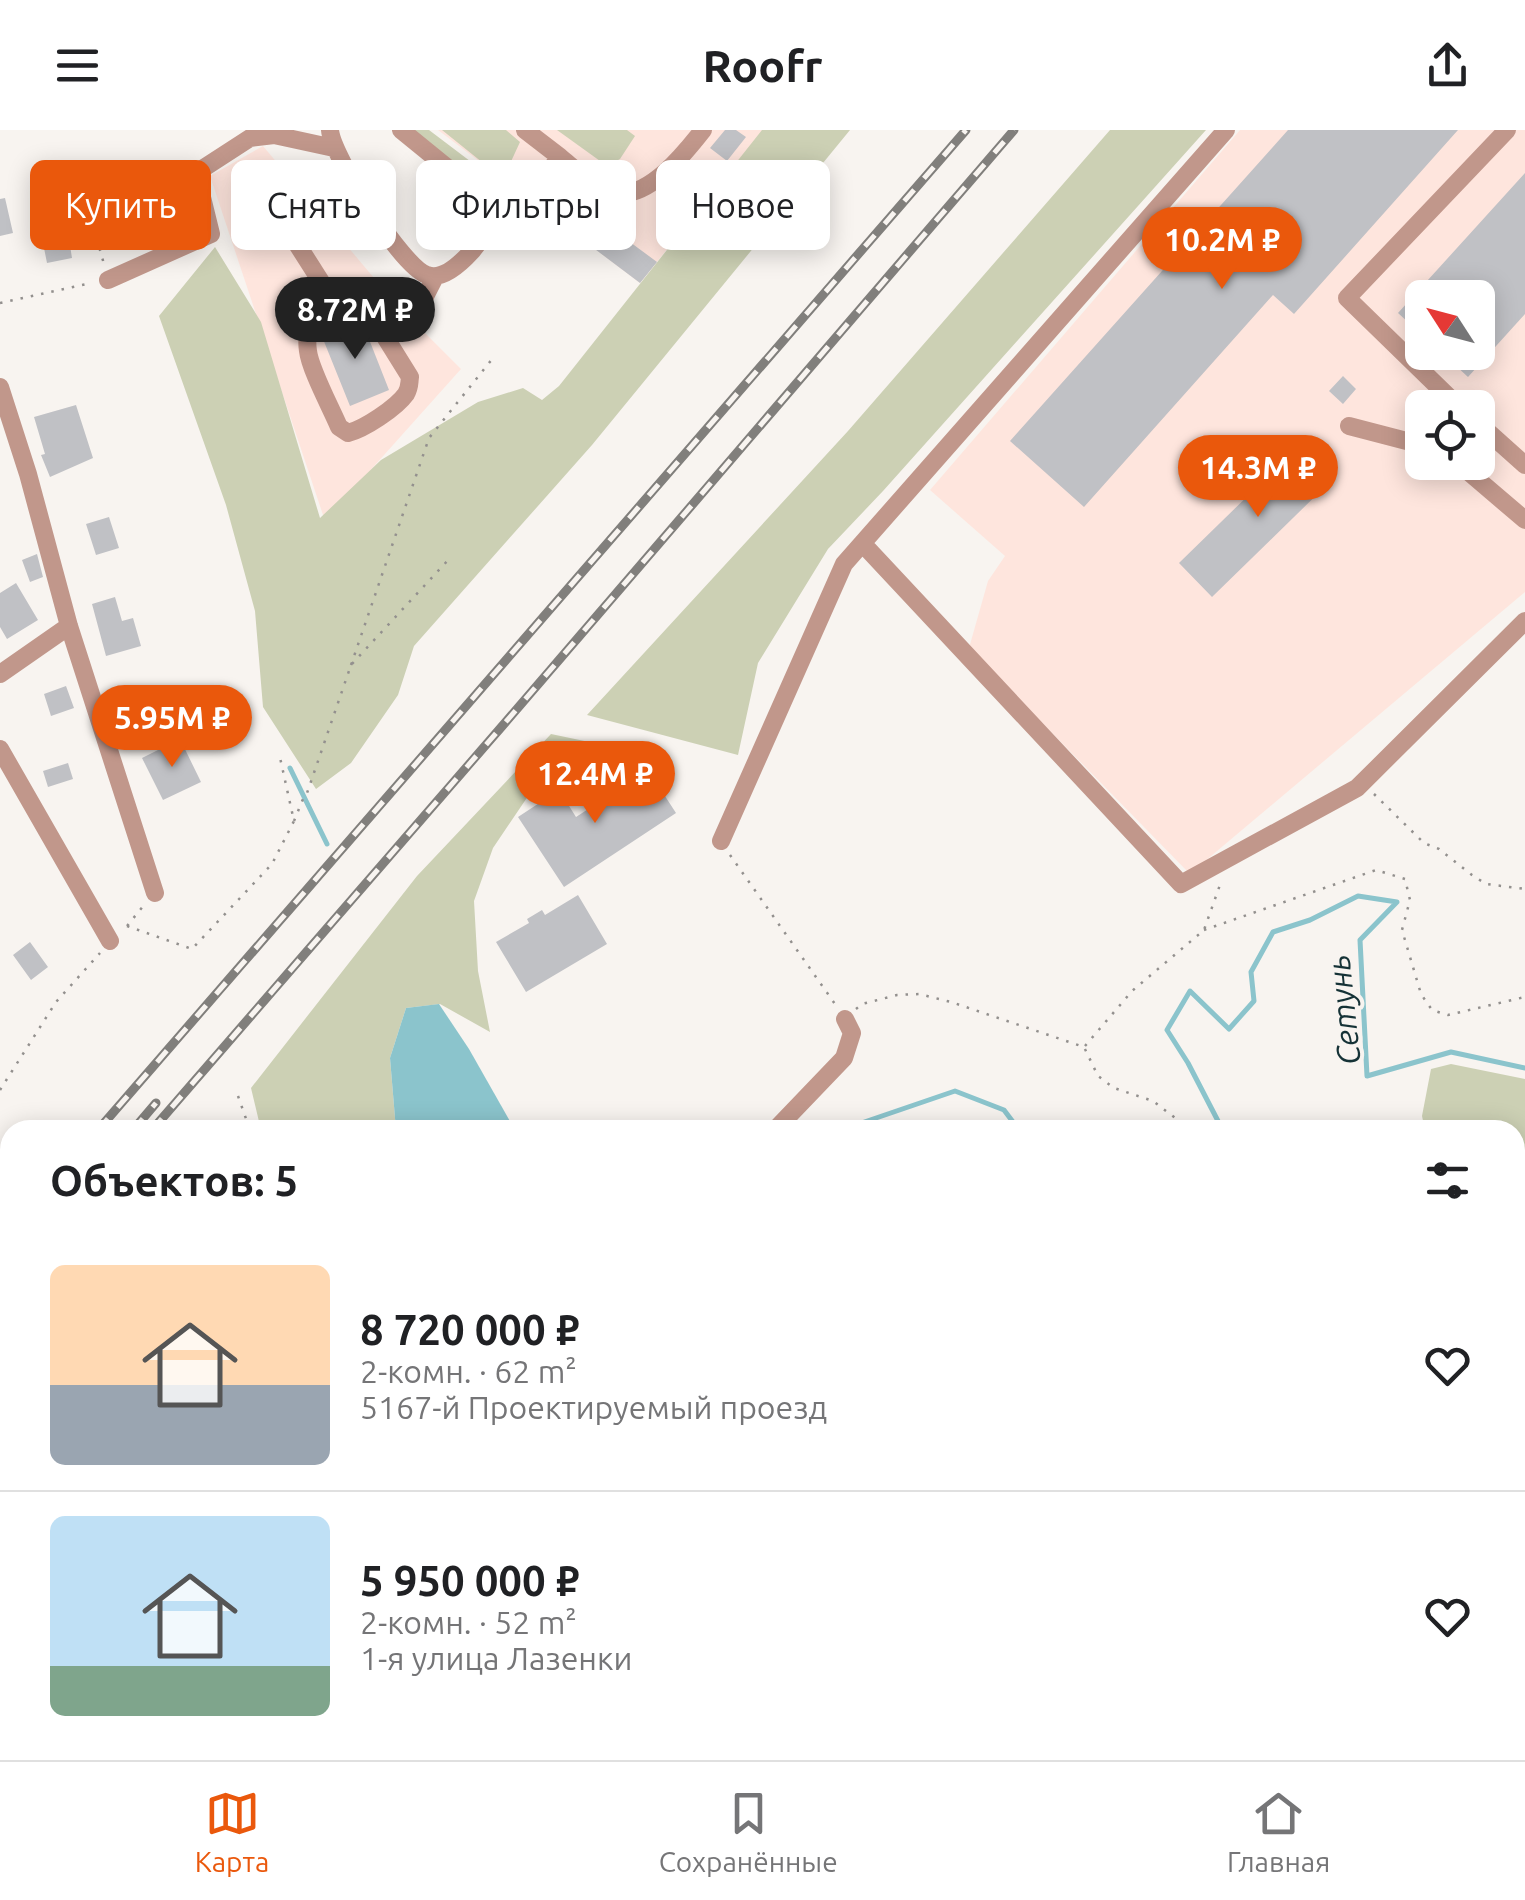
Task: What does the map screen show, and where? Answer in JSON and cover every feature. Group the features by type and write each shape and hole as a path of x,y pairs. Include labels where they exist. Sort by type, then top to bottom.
{"street":[{"path":"401,130 438,160"},
{"path":"525,130 598,186 626,193 650,183 680,159 703,130"},
{"path":"720,841 844,564 1226,130"},
{"path":"1442,390 1348,298 1507,130"},
{"path":"100,281 211,234 196,173 250,138 274,135 330,135 350,181 424,275 447,273 472,250"},
{"path":"301,250 332,299"},
{"path":"386,338 413,320 435,276"},
{"path":"344,294 356,297 386,338 410,376 404,397 360,430 348,432 338,428 308,352 316,313 344,294"},
{"path":"0,387 69,626 155,893"},
{"path":"1349,426 1405,441"},
{"path":"1495,438 1525,465"},
{"path":"1479,480 1525,520"},
{"path":"862,544 1181,884 1362,783 1525,621"},
{"path":"0,674 69,626"},
{"path":"0,749 110,941"},
{"path":"785,1120 844,1058 852,1033 846,1019"}],"path":[{"path":"0,304 100,281 94,250"},
{"path":"127,926 192,949 272,864 305,798 429,438 493,358"},
{"path":"352,665 450,558"},
{"path":"279,754 294,822"},
{"path":"1362,783 1424,843 1439,849 1472,876 1486,884 1525,889"},
{"path":"720,841 846,1019 862,1004 896,995 920,994 951,1002 1084,1047 1098,1076 1114,1088 1153,1101 1178,1120"},
{"path":"1204,930 1230,858"},
{"path":"1084,1047 1132,991 1204,930 1376,870 1405,879 1410,900 1402,930 1421,994 1432,1010 1448,1015 1525,997"},
{"path":"0,1090 56,1002 155,893"},
{"path":"238,1096 246,1120"}],"shaded area":[{"path":"438,130 763,130 739,160 656,160 656,250 667,250 640,283 596,250 636,250 636,160 478,160"},
{"path":"1240,130 1525,130 1525,592 1198,867 1187,871 969,648 988,581 1005,556 930,490"},
{"path":"263,146 275,160 238,160"},
{"path":"231,164 231,239 211,179"},
{"path":"235,250 350,250 395,303 461,369 325,521"}],"green space":[{"path":"412,130 429,130 469,160 450,160"},
{"path":"442,130 506,130 520,142 512,160 479,160"},
{"path":"557,130 627,130 635,136 620,159 599,160"},
{"path":"762,130 850,130 825,160 738,160"},
{"path":"1110,130 1206,130 828,549 758,663 738,755 587,715 848,431"},
{"path":"215,247 261,322 320,518 381,460 478,402 523,388 542,400 559,386 667,250 752,250 592,445 414,646 398,695 351,763 316,789 263,707 255,611 226,505 159,316"},
{"path":"551,734 637,752 581,754 541,777 493,848 474,901 478,971 490,1032 440,1004 406,1008 390,1058 395,1120 259,1120 251,1088 417,876"},
{"path":"1451,1064 1525,1079 1525,1120 1423,1120 1431,1069"}],"water":[{"path":"439,1004 509,1120 395,1120 390,1058 406,1008"}],"building":[{"path":"725,130 736,130 746,137 728,160 710,148"},
{"path":"1288,130 1458,130 1294,314 1273,295 1084,507 1010,441"},
{"path":"1525,173 1525,314 1495,347 1495,280 1428,280"},
{"path":"5,198 13,233 0,236 0,199"},
{"path":"636,247 657,262 640,283 596,250 636,250"},
{"path":"44,250 71,250 72,258 47,263"},
{"path":"359,318 389,390 350,406 321,334"},
{"path":"1343,376 1356,389 1343,404 1329,391"},
{"path":"76,405 93,458 50,477 41,455 45,454 34,417"},
{"path":"1303,442 1336,476 1212,597 1179,563"},
{"path":"109,517 119,548 96,555 86,524"},
{"path":"37,554 43,577 30,582 22,560"},
{"path":"16,583 38,620 7,639 0,627 0,593"},
{"path":"115,597 122,621 133,618 141,646 106,656 92,604"},
{"path":"66,686 74,708 51,716 44,694"},
{"path":"145,701 154,724 135,731 126,708"},
{"path":"180,739 201,782 163,800 142,758"},
{"path":"68,763 73,779 48,787 43,771"},
{"path":"648,770 676,813 564,887 518,817 559,790 576,817"},
{"path":"578,895 607,944 526,992 496,942 529,923 527,919 542,910 545,915"},
{"path":"30,942 48,967 31,980 13,955"}],"waterway":[{"path":"290,768 327,844"},
{"name":"Сетунь","path":"1217,1120 1167,1030 1190,991 1229,1029 1254,1001 1251,972 1273,932 1310,920 1358,896 1397,902 1360,940 1367,1076 1451,1052 1525,1068"},
{"name":"Сетунь","path":"870,1120 955,1091 1004,1110 1012,1120"}],"railway":[{"path":"107,1120 966,130"},
{"path":"161,1120 1014,130"},
{"path":"142,1120 156,1103"}]}
